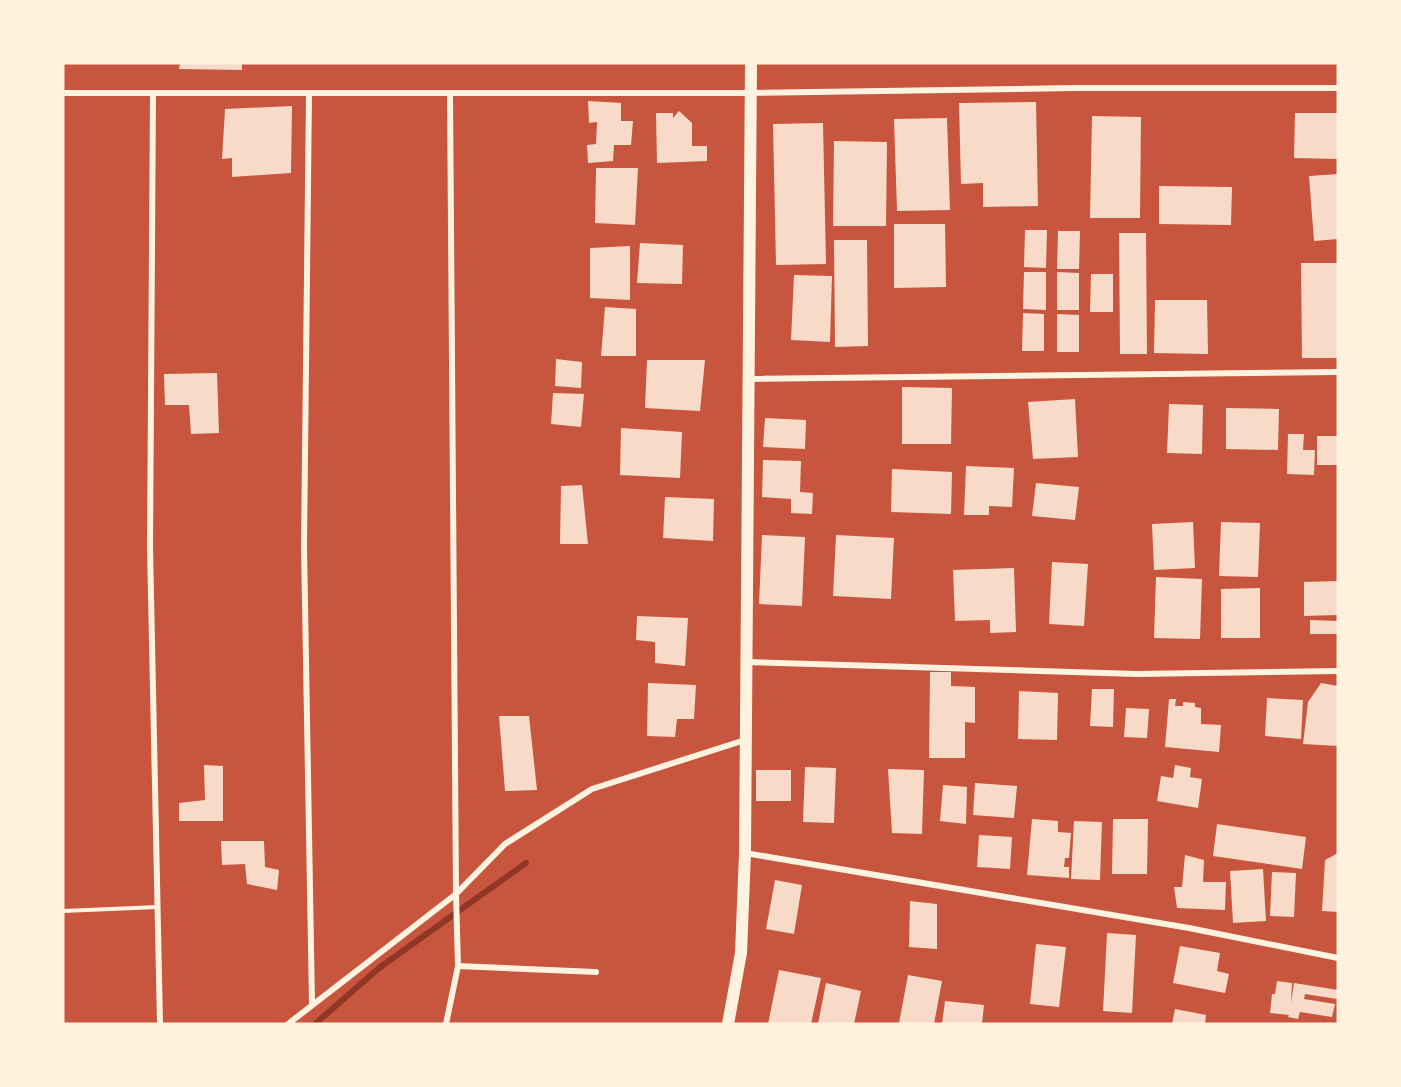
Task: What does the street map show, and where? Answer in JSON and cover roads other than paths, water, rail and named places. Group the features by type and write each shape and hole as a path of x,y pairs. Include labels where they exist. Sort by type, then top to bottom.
{"main road":[{"path":"728,1024 741,953 745,853 751,63"}],"street":[{"path":"63,93 751,93 1076,88 1338,88"},
{"path":"153,93 150,547 160,1024"},
{"path":"309,93 303,546 312,1004"},
{"path":"446,1024 458,966 450,93"},
{"path":"749,379 1338,372"},
{"path":"746,662 1136,674 1338,671"},
{"path":"288,1024 456,894 505,844 592,789 746,740"},
{"path":"745,853 1177,926 1338,958"},
{"path":"458,966 596,972"}],"lane":[{"path":"63,911 158,907"}],"waterway":[{"path":"315,1024 379,968 526,863"}]}
